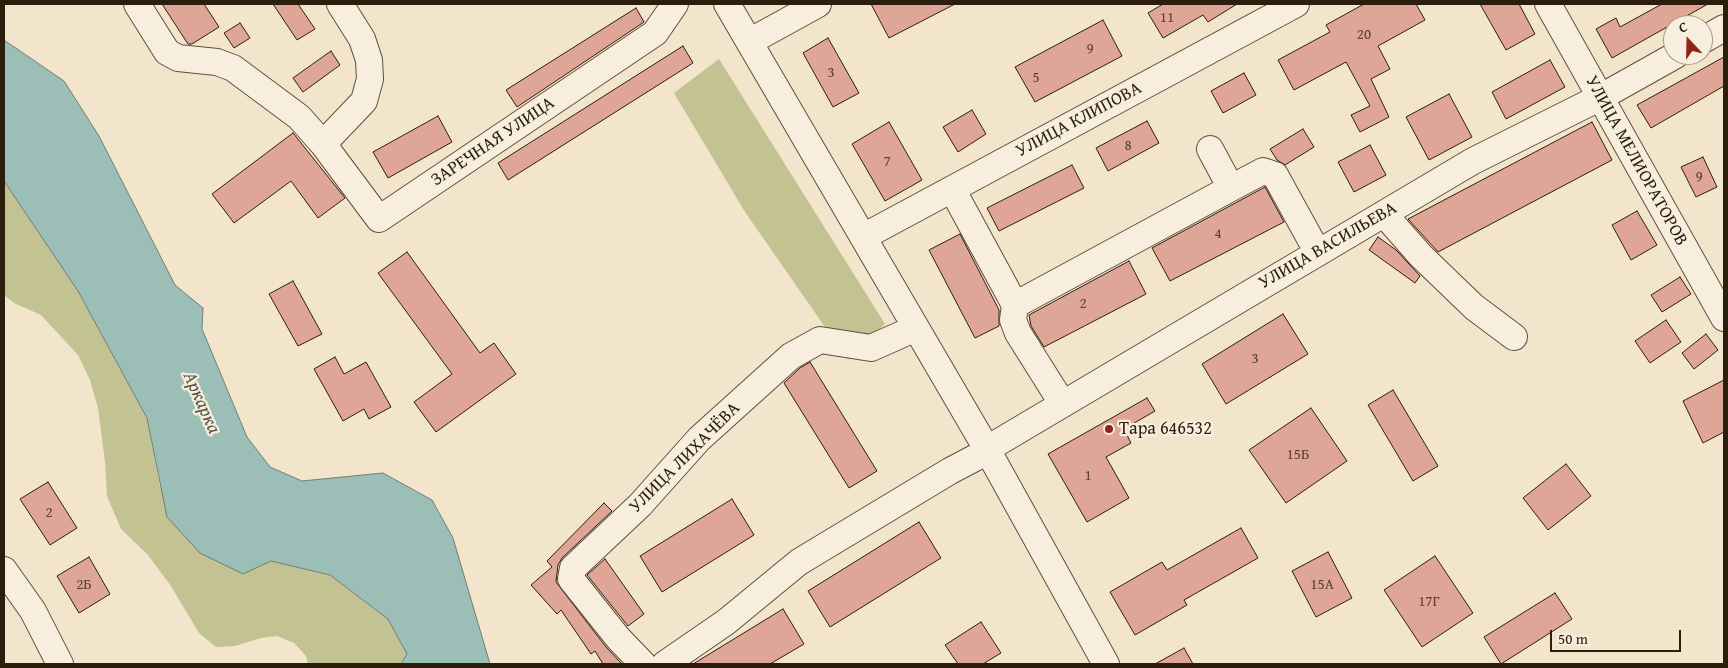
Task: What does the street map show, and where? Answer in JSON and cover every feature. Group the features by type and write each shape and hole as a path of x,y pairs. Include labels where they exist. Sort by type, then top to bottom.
{"street":[{"name":"ЗАРЕЧНАЯ УЛИЦА","path":"137,4 168,52 178,58 217,62 234,68 299,117 323,144 379,219 655,33 675,4"},
{"path":"323,144 364,101 370,79 368,60 362,39 340,4"},
{"path":"727,4 988,450 1106,664"},
{"path":"749,42 818,4"},
{"name":"УЛИЦА КЛИПОВА","path":"864,237 1296,4"},
{"name":"УЛИЦА МЕЛИОРАТОРОВ","path":"1548,4 1724,318"},
{"path":"1713,34 1724,28"},
{"name":"УЛИЦА ВАСИЛЬЕВА","path":"988,450 1062,404 1473,161 1601,97 1663,62"},
{"path":"1210,149 1231,188"},
{"path":"1014,305 1263,171 1275,175 1318,252"},
{"path":"952,189 1014,305 1013,320 1018,333 1062,404"},
{"path":"1384,214 1421,256 1474,307 1514,337"},
{"name":"УЛИЦА ЛИХАЧЁВА","path":"643,664 618,638 571,579 573,568 640,505 699,439 791,356 820,340 871,348 916,328"},
{"path":"665,664 726,622 799,562 988,450"},
{"path":"4,570 33,610 60,664"}],"green space":[{"path":"719,59 885,324 848,360 745,212 674,93"},
{"path":"4,181 78,291 147,418 160,487 271,561 330,575 388,619 407,654 401,664 308,664 306,656 294,643 277,636 261,638 235,646 216,647 199,633 171,586 148,555 121,529 107,496 98,408 90,380 78,355 41,315 14,303 4,295"}],"water":[{"name":"Аркарка","path":"4,40 64,81 99,136 175,285 203,308 202,329 247,437 270,467 302,481 383,473 432,500 453,538 490,664 401,664 407,654 388,619 330,575 271,561 243,574 200,553 167,517 147,418 78,291 4,181"}],"building":[{"path":"162,4 204,4 219,27 192,44 188,44"},
{"path":"273,4 298,4 315,29 297,40"},
{"path":"871,4 955,4 889,38"},
{"path":"1163,4 1237,4 1208,22 1203,15 1163,38 1148,13"},
{"path":"1364,4 1416,4 1425,20 1378,46 1390,69 1371,79 1389,117 1360,132 1351,115 1370,106 1346,62 1294,90 1278,60 1330,32 1326,25"},
{"path":"1480,4 1519,4 1535,34 1506,50"},
{"path":"1662,4 1708,4 1688,15 1663,15 1663,29 1612,58 1596,29 1616,18 1620,27"},
{"path":"636,8 644,22 517,107 506,90"},
{"path":"1103,20 1122,56 1035,102 1015,67"},
{"path":"240,23 250,38 234,48 224,33"},
{"path":"828,38 859,93 833,107 803,53"},
{"path":"683,46 693,63 508,180 498,163"},
{"path":"331,51 340,65 303,92 293,78"},
{"path":"1724,57 1724,86 1651,128 1637,105 1710,65 1713,65 1713,63"},
{"path":"1550,60 1565,87 1506,119 1492,92"},
{"path":"1244,73 1256,95 1223,113 1211,91"},
{"path":"1449,94 1472,137 1429,160 1406,117"},
{"path":"972,110 986,134 958,152 943,127"},
{"path":"438,116 452,142 388,178 373,152"},
{"path":"1147,121 1159,143 1108,171 1096,148"},
{"path":"889,122 922,180 885,201 852,144"},
{"path":"1592,122 1612,160 1438,252 1408,219"},
{"path":"1303,129 1314,147 1285,165 1277,160 1270,149"},
{"path":"293,133 345,198 318,218 291,181 234,223 212,194"},
{"path":"1370,145 1386,175 1354,192 1338,162"},
{"path":"1703,157 1717,187 1696,197 1681,167"},
{"path":"1072,165 1084,188 999,231 987,208"},
{"path":"1265,187 1284,222 1170,281 1152,248"},
{"path":"1637,211 1657,245 1631,260 1612,225"},
{"path":"960,234 999,310 999,326 975,338 929,250"},
{"path":"1378,237 1396,250 1420,276 1415,283 1369,250"},
{"path":"407,252 480,353 494,343 516,374 436,432 414,402 452,374 378,273"},
{"path":"1129,261 1146,294 1044,347 1031,326 1029,315"},
{"path":"1680,277 1691,294 1662,312 1651,295"},
{"path":"293,281 322,334 298,346 269,294"},
{"path":"1283,314 1308,354 1226,404 1202,364"},
{"path":"1666,320 1681,342 1650,363 1635,341"},
{"path":"1706,334 1718,350 1694,369 1682,353"},
{"path":"335,357 344,374 366,362 391,407 369,419 364,409 343,421 314,369"},
{"path":"810,362 877,471 849,488 784,383 800,368"},
{"path":"1724,380 1724,432 1703,443 1683,401"},
{"path":"1393,390 1438,466 1413,481 1368,405"},
{"path":"1147,398 1155,411 1124,429 1131,443 1106,457 1129,498 1087,522 1048,454"},
{"path":"1311,408 1347,461 1286,503 1249,450"},
{"path":"1566,464 1591,496 1548,530 1523,498"},
{"path":"48,482 77,528 50,545 20,499"},
{"path":"732,499 754,535 662,592 640,556"},
{"path":"604,503 612,511 562,558 558,565 556,582 606,647 622,664 603,664 595,651 591,654 561,610 557,614 531,585 552,567 547,561"},
{"path":"919,522 941,558 830,627 808,591"},
{"path":"1241,528 1258,558 1184,600 1187,605 1135,635 1110,592 1162,562 1167,570"},
{"path":"1328,552 1352,598 1316,617 1292,571"},
{"path":"1435,556 1473,613 1422,647 1384,590"},
{"path":"89,557 110,594 79,613 57,576"},
{"path":"605,559 644,614 628,626 587,575"},
{"path":"1555,593 1572,619 1501,664 1484,637"},
{"path":"783,609 804,644 770,664 693,664"},
{"path":"981,622 1001,653 983,664 958,664 945,645"},
{"path":"1184,648 1193,664 1155,664"}],"place":[{"name":"Тара 646532","path":"1109,429"}]}
